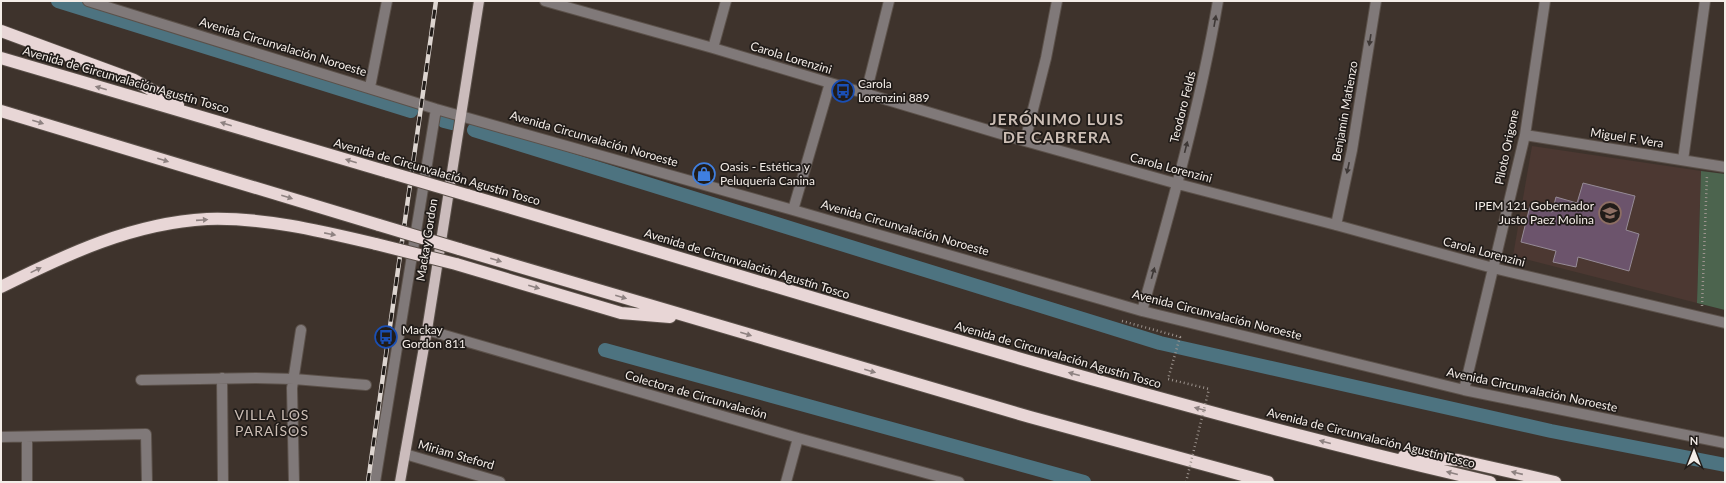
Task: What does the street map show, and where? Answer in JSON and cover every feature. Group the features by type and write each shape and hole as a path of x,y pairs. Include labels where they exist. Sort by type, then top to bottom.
{"highway":[{"path":"1,31 134,80 199,116"},
{"name":"Avenida de Circunvalación Agustín Tosco","path":"1,58 1007,356 1366,452 1490,482"},
{"path":"1,111 378,225 1030,417 1268,482"},
{"path":"1,287 61,258 111,238 163,225 215,219 256,221 376,244 456,264 621,313 693,318"},
{"path":"1366,452 1458,460 1555,482"}],"main road":[{"name":"Mackay Gordon","path":"400,482 427,330 479,1"}],"street":[{"name":"Avenida Circunvalación Noroeste","path":"88,1 370,87 436,109 1142,310 1464,390 1725,443"},
{"path":"370,87 387,1"},
{"path":"713,48 726,1"},
{"path":"866,93 889,1"},
{"path":"1025,141 1050,40 1057,1"},
{"name":"Teodoro Felds","path":"1142,310 1178,184 1207,65 1218,1"},
{"name":"Benjamín Matienzo","path":"1336,225 1354,137 1376,1"},
{"name":"Piloto Origone","path":"1464,390 1525,135 1545,1"},
{"path":"1683,160 1705,1"},
{"name":"Carola Lorenzini","path":"551,2 713,48 1025,141 1178,184 1493,268 1725,323"},
{"path":"793,210 830,83"},
{"path":"375,482 436,109"},
{"name":"Miguel F. Vera","path":"1525,135 1725,167"},
{"path":"294,482 294,379 301,330"},
{"name":"Colectora de Circunvalación","path":"427,330 798,438 959,482"},
{"path":"222,378 223,482"},
{"path":"141,380 222,378 294,379 366,385"},
{"path":"1,437 146,434 147,482"},
{"path":"27,436 27,482"},
{"path":"786,482 798,438"},
{"name":"Miriam Steford","path":"404,454 500,482"}],"path":[{"path":"1702,318 1707,164"},
{"path":"1122,321 1180,337 1168,379 1209,389 1186,482"}],"shaded area":[{"name":"IPEM 121 Gobernador Justo Paez Molina","path":"1532,146 1701,171 1697,303 1513,256"}],"green space":[{"path":"1701,171 1725,174 1725,310 1697,303"}],"building":[{"path":"1583,183 1635,196 1626,230 1639,234 1629,271 1578,257 1576,267 1553,262 1556,251 1521,242 1530,206 1552,212 1556,197 1577,203"}],"waterway":[{"path":"58,1 411,111"},
{"path":"444,121 452,123"},
{"path":"474,130 1160,343 1551,431 1725,465"},
{"path":"605,350 1084,482"}],"railway":[{"path":"368,482 436,1"}],"place":[{"name":"Carola Lorenzini 889","path":"843,91"},
{"name":"Oasis - Estética y Peluquería Canina","path":"704,174"},
{"name":"IPEM 121 Gobernador Justo Paez Molina","path":"1610,213"},
{"name":"Mackay Gordon 811","path":"386,337"}],"district":[{"name":"JERÓNIMO LUIS DE CABRERA","path":"1057,128"},
{"name":"VILLA LOS PARAÍSOS","path":"272,424"}]}
